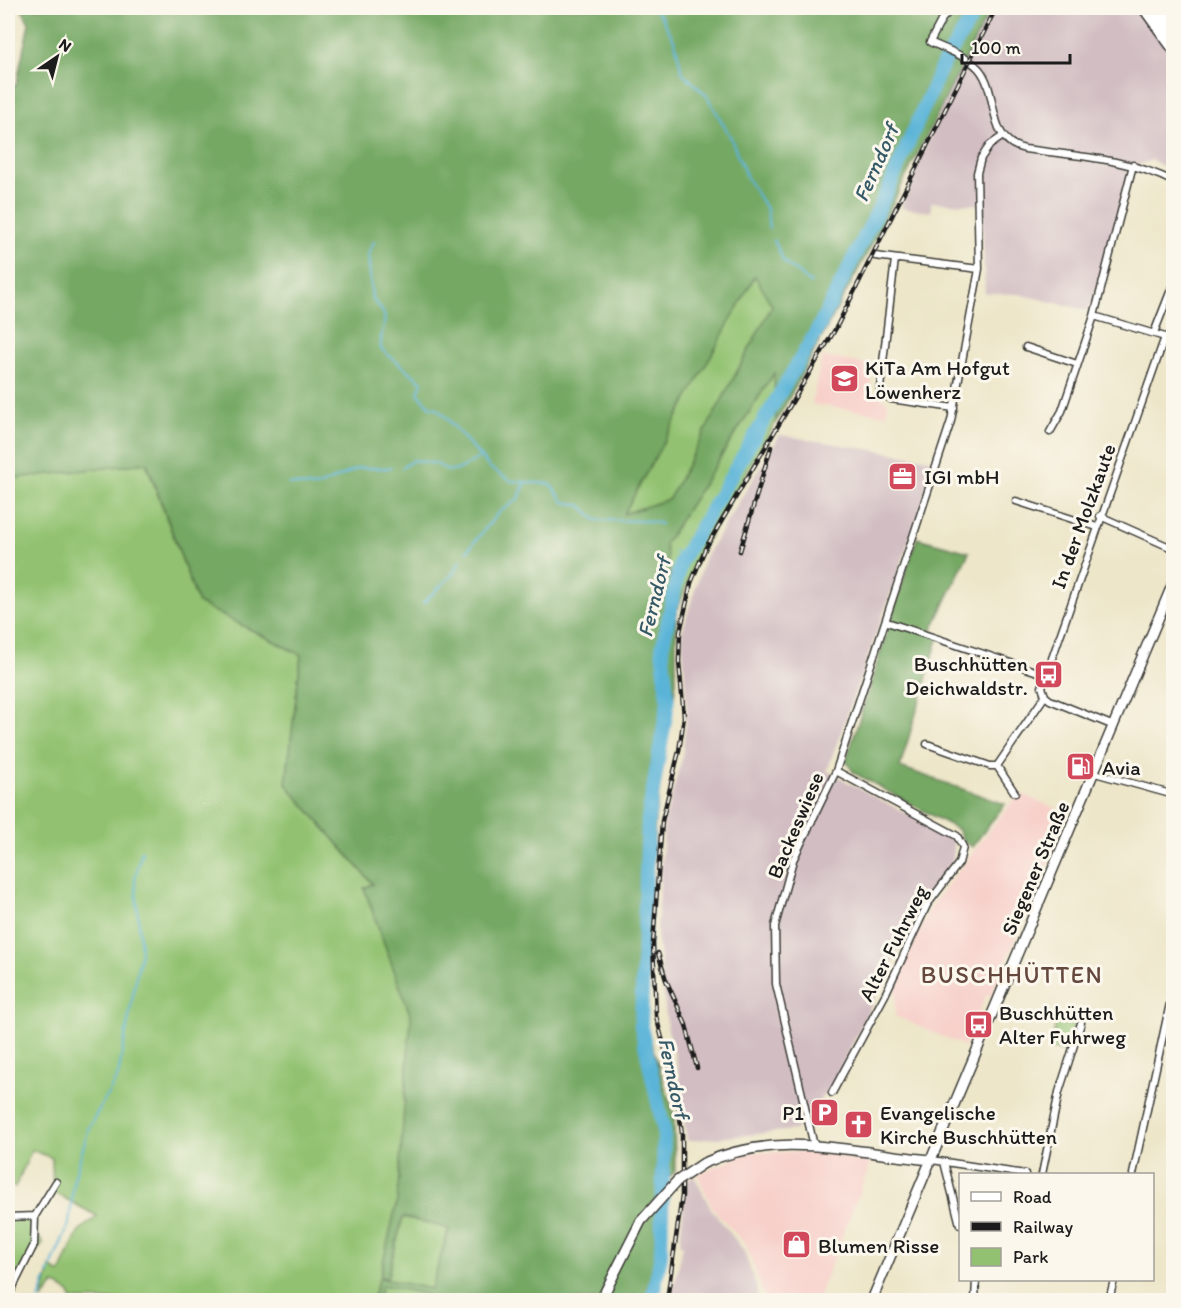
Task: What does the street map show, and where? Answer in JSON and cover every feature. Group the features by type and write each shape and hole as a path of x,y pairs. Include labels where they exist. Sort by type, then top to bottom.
{"highway":[{"path":"1145,8 1173,48"},
{"path":"1158,8 1173,28"}],"main road":[{"name":"Siegener Straße","path":"872,1300 1095,773 1173,581"},
{"path":"601,1300 641,1221 677,1181 704,1163 729,1152 788,1143 932,1160"}],"street":[{"path":"952,8 942,19 930,42 964,58 978,68 983,76 995,122 1003,136 1016,147 1133,165 1151,170 1173,182"},
{"name":"Backeswiese","path":"814,1146 776,984 775,927 793,860 836,771 887,622 954,408 979,269 977,173 981,158 990,145 1003,136"},
{"path":"1050,432 1062,411 1094,316 1133,165"},
{"path":"875,256 979,269"},
{"path":"895,259 886,321 881,393 891,399 954,408"},
{"path":"1094,316 1154,333 1173,282"},
{"name":"In der Molzkaute","path":"1045,696 1042,687 1044,674 1165,337 1154,333"},
{"path":"1026,347 1077,364"},
{"path":"1016,501 1097,527"},
{"path":"1100,516 1173,549"},
{"path":"887,622 1044,674"},
{"path":"997,766 1045,696 1114,726"},
{"path":"927,744 990,766 997,766"},
{"path":"997,766 1015,793"},
{"name":"Alter Fuhrweg","path":"832,1093 885,994 927,904 959,863 963,847 957,836 836,771"},
{"path":"1095,773 1173,795"},
{"path":"1133,1173 1173,985"},
{"path":"1042,1173 1059,1092 1081,1023"},
{"path":"932,1160 1017,1173"},
{"path":"944,1162 959,1221"},
{"path":"8,1297 34,1245 34,1216 56,1182"},
{"path":"8,1217 34,1216"},
{"path":"975,1281 975,1300"},
{"path":"1110,1300 1114,1281"}],"shaded area":[{"path":"991,8 1173,8 1173,173 1152,160 1131,168 1090,311 1018,294 985,293 982,205 931,202 931,212 901,208 950,88"},
{"name":"KiTa Am Hofgut Löwenherz","path":"823,357 872,365 870,393 877,394 888,403 886,415 812,404"},
{"path":"780,435 935,460 911,536 827,771 954,839 953,861 923,900 832,1086 795,1130 687,1141 678,1069 667,1026 657,931 664,824 682,758 687,713 682,632 705,557"},
{"path":"1019,793 1069,814 991,996 986,995 965,1046 895,1016 896,981 931,906"},
{"path":"752,1152 821,1152 871,1163 817,1300 765,1300 746,1245 712,1207 697,1174"},
{"path":"694,1176 710,1207 744,1251 756,1285 758,1300 671,1300 683,1246 680,1244 686,1181"}],"green space":[{"path":"21,8 991,8 872,244 776,422 774,373 665,544 676,614 676,682 655,819 645,1023 674,1115 675,1172 660,1186 656,1256 645,1300 427,1300 428,1295 383,1285 377,1300 372,1300 379,1278 431,1289 449,1229 403,1217 387,1279 380,1276 397,1201 411,1017 364,888 373,884 286,784 301,655 198,603 147,463 8,479 8,84 16,86 29,23","holes":["755,276 772,306 669,499 624,514"]},
{"path":"755,275 772,306 669,499 623,514"},
{"path":"775,372 776,422 696,559 676,614 665,544"},
{"path":"146,463 198,603 301,655 286,784 373,884 364,888 411,1017 399,1187 387,1278 403,1217 449,1228 431,1290 380,1278 372,1300 72,1300 70,1293 54,1284 42,1300 50,1267 60,1273 79,1231 97,1216 53,1192 52,1158 32,1150 15,1187 8,1185 8,869 11,863 8,833 8,479"},
{"path":"917,538 969,552 931,632 939,636 900,767 1005,804 972,847 964,841 957,829 854,773 846,761"},
{"path":"1056,1021 1075,1025 1065,1052 1051,1049"},
{"path":"8,1216 34,1220 36,1232 43,1244 12,1279 8,1276"},
{"path":"383,1285 429,1295 427,1300 377,1300"}],"waterway":[{"path":"652,8 661,16 675,42 682,72 707,96 730,136 747,178 767,210 769,229"},
{"name":"Ferndorf","path":"652,1300 661,1255 664,1130 641,1026 648,819 668,703 662,648 681,561 819,327 887,192 942,66 978,8"},
{"path":"774,240 784,262 811,283"},
{"path":"374,242 368,253 372,299 385,318 381,349 422,382 418,393 431,408 435,407 444,415 490,468 511,481 550,484 564,502 580,505 596,520 649,521 661,524"},
{"name":"Ferndorf","path":"829,294 834,297"},
{"path":"402,468 413,460 437,464 448,471 458,470 480,457"},
{"path":"289,484 316,487 359,468 391,468"},
{"path":"467,551 498,513 518,499 525,484"},
{"path":"675,552 683,558"},
{"path":"423,603 452,575 461,560"},
{"path":"48,1274 69,1224 74,1179 89,1127 118,1076 141,951 135,878 142,851"},
{"path":"39,1300 46,1279"}],"railway":[{"path":"667,1300 682,1196 682,1134 677,1094 656,1016 653,943 662,821 679,751 684,717 679,662 680,632 691,583 705,549 836,328 996,8"},
{"path":"740,551 771,447"},
{"path":"658,953 666,980 686,1025 697,1068"}],"place":[{"name":"KiTa Am Hofgut Löwenherz","path":"844,379"},
{"name":"IGI mbH","path":"903,476"},
{"name":"Buschhütten Deichwaldstr.","path":"1049,675"},
{"name":"Avia","path":"1081,767"},
{"name":"Buschhütten Alter Fuhrweg","path":"978,1024"},
{"name":"P1","path":"825,1112"},
{"name":"Evangelische Kirche Buschhütten","path":"859,1124"},
{"name":"Blumen Risse","path":"797,1245"}],"district":[{"name":"BUSCHHÜTTEN","path":"1012,974"}]}
